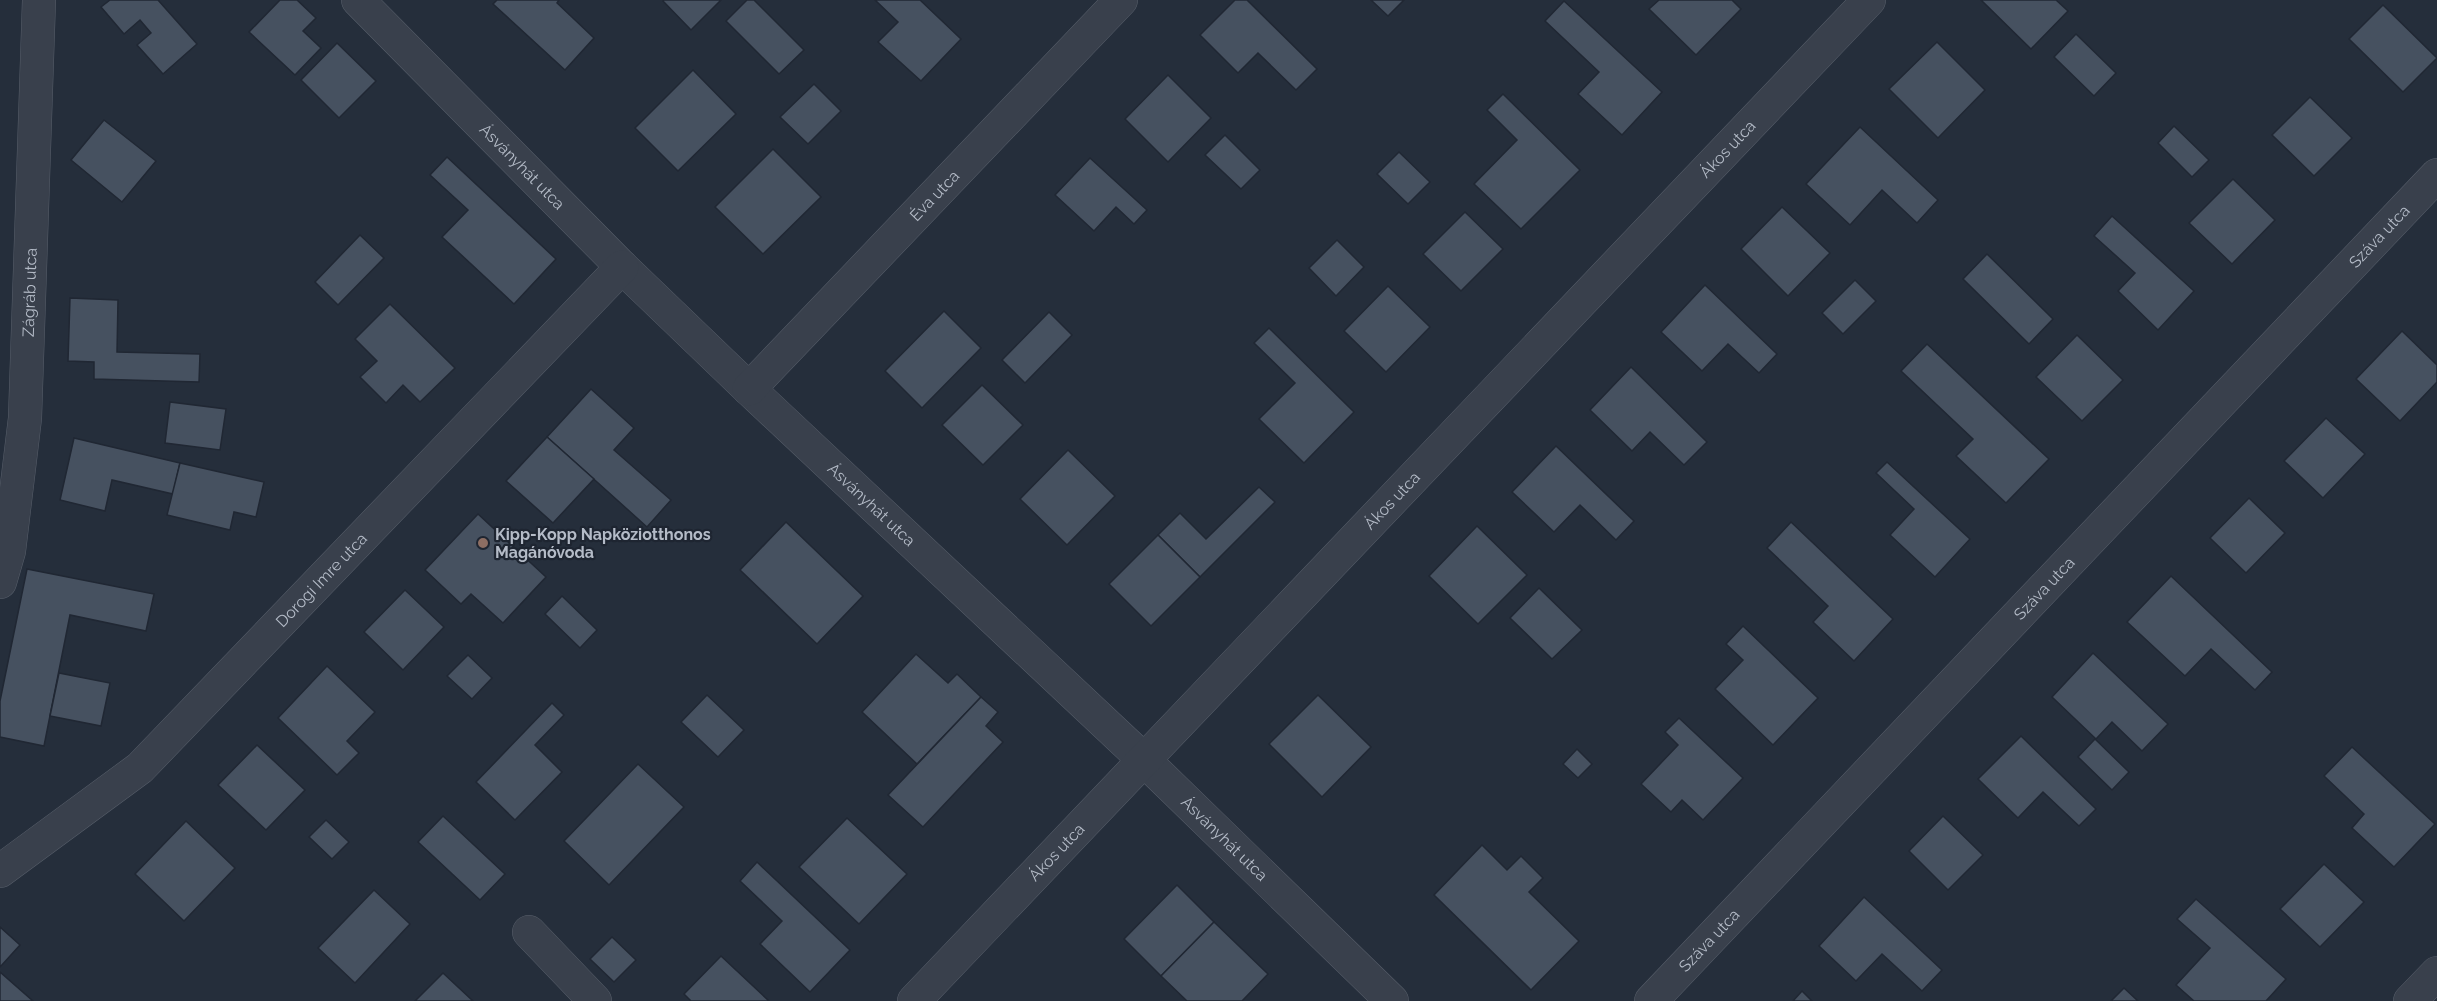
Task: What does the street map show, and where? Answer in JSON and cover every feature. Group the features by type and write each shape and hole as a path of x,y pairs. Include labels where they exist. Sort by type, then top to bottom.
{"street":[{"name":"Zágráb utca","path":"3,562 25,418 39,0"},
{"name":"Éva utca","path":"748,389 1121,0"},
{"name":"Ákos utca","path":"914,1001 1869,0"},
{"name":"Ásványhát utca","path":"377,6 622,267 748,389 1143,759 1392,1001"},
{"name":"Száva utca","path":"1651,1001 2437,175"},
{"name":"Dorogi Imre utca","path":"0,871 140,768 622,267"},
{"path":"528,932 595,1001"},
{"path":"2410,1001 2437,973"}],"building":[{"path":"110,0 158,0 197,44 163,74 137,45 151,33 140,20 124,34 101,7"},
{"path":"280,0 297,0 316,18 303,31 321,48 295,75 249,32"},
{"path":"497,0 559,0 557,3 594,38 565,70 493,4"},
{"path":"664,0 721,0 691,30"},
{"path":"747,0 754,0 804,50 779,74 726,21"},
{"path":"875,0 920,0 961,39 921,81 878,42 898,22"},
{"path":"1235,0 1247,0 1317,69 1296,90 1258,53 1238,73 1200,35"},
{"path":"1371,0 1404,0 1388,16"},
{"path":"1659,0 1732,0 1741,9 1696,55 1649,9"},
{"path":"1981,0 2056,0 2068,11 2031,49"},
{"path":"1564,1 1662,92 1622,135 1578,94 1599,72 1545,21"},
{"path":"2383,5 2437,58 2403,92 2349,39"},
{"path":"2076,34 2116,73 2094,96 2054,57"},
{"path":"1937,42 1985,90 1938,138 1889,89"},
{"path":"337,43 376,81 339,118 301,80"},
{"path":"693,70 736,114 678,171 635,128"},
{"path":"1168,75 1211,118 1168,162 1125,119"},
{"path":"814,84 841,111 808,144 780,117"},
{"path":"1503,94 1580,170 1521,229 1474,184 1517,140 1487,110"},
{"path":"2310,97 2352,138 2314,176 2272,135"},
{"path":"104,120 156,161 122,202 71,160"},
{"path":"2174,126 2209,160 2192,177 2158,143"},
{"path":"1860,127 1938,200 1917,223 1882,190 1850,225 1806,184"},
{"path":"1225,135 1260,170 1241,189 1205,155"},
{"path":"773,149 821,197 763,254 715,207"},
{"path":"1399,152 1430,182 1408,204 1377,174"},
{"path":"447,157 556,259 514,304 442,237 468,210 430,175"},
{"path":"1090,158 1147,210 1134,224 1116,207 1094,231 1055,195"},
{"path":"2233,179 2275,220 2232,264 2189,223"},
{"path":"1782,207 1830,253 1788,296 1741,249"},
{"path":"1465,212 1503,249 1461,291 1423,254"},
{"path":"2112,216 2194,291 2158,330 2118,291 2135,273 2094,236"},
{"path":"360,235 384,258 338,305 315,282"},
{"path":"1337,240 1364,267 1336,296 1309,268"},
{"path":"1987,254 2053,319 2029,344 1963,279"},
{"path":"1855,280 1876,301 1843,334 1822,313"},
{"path":"1705,285 1777,354 1759,373 1728,344 1702,371 1661,332"},
{"path":"1388,286 1430,327 1386,372 1344,331"},
{"path":"70,298 118,300 117,352 200,354 199,382 94,379 94,362 68,361"},
{"path":"390,304 455,368 420,402 403,385 386,403 360,377 377,361 355,339"},
{"path":"944,311 981,348 922,408 885,371"},
{"path":"1049,312 1072,335 1025,383 1002,360"},
{"path":"1269,328 1354,412 1304,463 1259,419 1295,383 1254,343"},
{"path":"2402,331 2437,365 2437,382 2400,421 2356,379"},
{"path":"2077,335 2123,380 2082,421 2036,377"},
{"path":"1927,344 2049,459 2006,503 1956,456 1973,439 1901,371"},
{"path":"1631,367 1707,442 1684,465 1650,432 1632,451 1590,410"},
{"path":"982,385 1023,425 983,465 942,425"},
{"path":"591,389 634,428 614,450 671,500 647,527 547,437"},
{"path":"170,402 226,409 220,450 165,443"},
{"path":"2326,418 2365,454 2323,498 2284,461"},
{"path":"547,437 594,479 553,523 506,481"},
{"path":"74,438 180,463 173,494 112,480 105,511 60,500"},
{"path":"1556,446 1634,521 1616,540 1580,505 1554,532 1512,492"},
{"path":"1068,450 1115,496 1067,545 1020,499"},
{"path":"1887,462 1970,539 1935,577 1890,535 1914,509 1876,473"},
{"path":"180,463 264,482 256,517 234,512 230,530 167,515"},
{"path":"1259,487 1275,502 1200,577 1158,535 1180,513 1206,539"},
{"path":"2249,498 2285,533 2246,573 2210,538"},
{"path":"478,514 546,577 503,623 471,594 461,604 425,570"},
{"path":"786,522 863,596 817,644 740,570"},
{"path":"1791,522 1893,619 1854,661 1813,622 1828,606 1767,548"},
{"path":"1477,526 1527,575 1478,624 1429,576"},
{"path":"1158,535 1200,577 1151,626 1109,584"},
{"path":"27,569 154,594 146,631 70,615 44,746 0,737 0,701"},
{"path":"2171,576 2272,672 2255,690 2211,649 2185,676 2127,622"},
{"path":"1539,588 1582,630 1552,659 1510,618"},
{"path":"405,590 444,627 403,670 364,632"},
{"path":"562,596 597,630 580,648 545,614"},
{"path":"1743,626 1818,698 1773,745 1715,689 1743,660 1726,644"},
{"path":"2093,653 2168,724 2142,751 2112,722 2096,739 2052,697"},
{"path":"916,654 948,683 957,674 981,697 917,764 862,712"},
{"path":"468,655 492,678 472,699 447,676"},
{"path":"327,666 375,712 347,741 359,753 337,775 278,718"},
{"path":"59,673 110,683 101,726 50,716"},
{"path":"707,695 744,730 718,757 681,722"},
{"path":"1318,695 1371,747 1322,797 1269,744"},
{"path":"981,697 998,712 986,726 1003,742 923,827 888,795"},
{"path":"552,703 564,715 535,745 562,772 515,820 476,782"},
{"path":"1679,718 1743,778 1703,820 1682,800 1671,812 1641,784 1678,745 1665,732"},
{"path":"2021,736 2096,809 2079,826 2043,792 2018,818 1978,779"},
{"path":"2095,739 2129,772 2112,790 2078,757"},
{"path":"257,745 305,790 266,830 218,785"},
{"path":"2352,747 2435,824 2394,867 2352,828 2364,814 2324,776"},
{"path":"1577,749 1592,764 1578,778 1563,764"},
{"path":"638,764 684,807 609,885 564,841"},
{"path":"443,816 505,874 480,900 418,842"},
{"path":"1943,816 1983,855 1948,890 1909,851"},
{"path":"847,818 907,874 859,924 799,867"},
{"path":"326,820 349,842 332,859 309,837"},
{"path":"186,821 235,868 184,921 135,874"},
{"path":"1482,845 1507,870 1521,856 1543,878 1529,892 1579,941 1531,990 1434,895"},
{"path":"757,862 850,950 810,992 760,944 782,921 740,881"},
{"path":"2324,864 2364,902 2320,947 2280,909"},
{"path":"1177,885 1214,922 1161,976 1124,939"},
{"path":"374,890 410,924 355,983 318,948"},
{"path":"1864,897 1942,970 1922,991 1882,954 1856,981 1819,946"},
{"path":"2196,899 2286,979 2266,1001 2194,1001 2176,985 2210,948 2177,919"},
{"path":"1214,922 1268,974 1242,1001 1187,1001 1161,976"},
{"path":"0,927 20,945 0,967"},
{"path":"612,937 636,960 614,982 590,959"},
{"path":"721,956 769,1001 691,1001 684,994"},
{"path":"0,972 33,1001 0,1001"},
{"path":"443,973 473,1001 415,1001"},
{"path":"2124,988 2138,1001 2111,1001"},
{"path":"1802,991 1812,1001 1793,1001"}],"place":[{"name":"Kipp-Kopp Napköziotthonos Magánóvoda","path":"483,543"}]}
